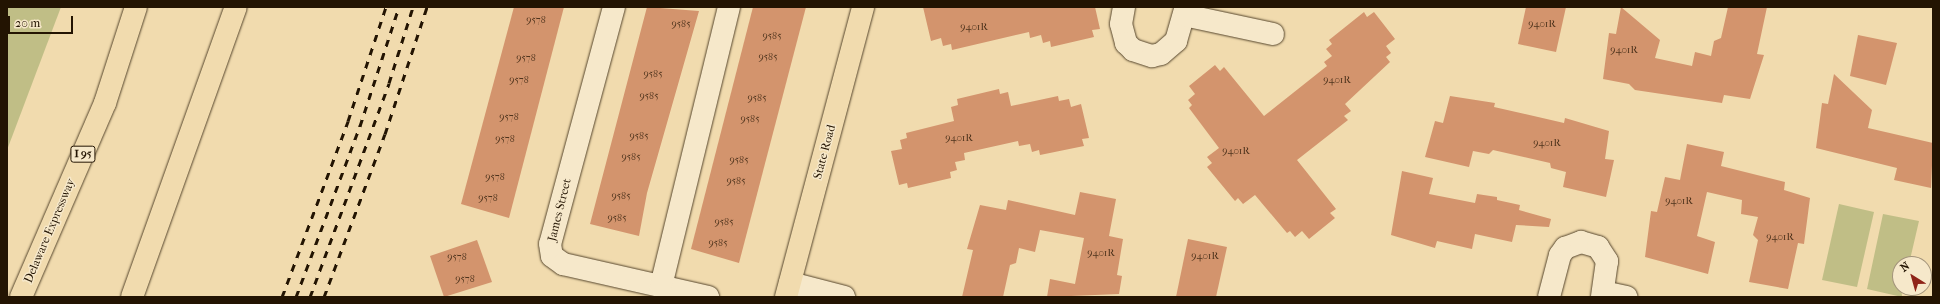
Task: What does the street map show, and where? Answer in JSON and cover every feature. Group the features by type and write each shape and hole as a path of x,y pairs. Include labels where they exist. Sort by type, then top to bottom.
{"main road":[{"name":"Delaware Expressway","path":"21,297 105,103 136,7"},
{"path":"132,297 236,7"},
{"name":"State Road","path":"788,290 862,7"}],"street":[{"name":"James Street","path":"614,7 550,244 552,256 563,264 708,297"},
{"path":"661,286 729,7"},
{"path":"1124,7 1122,34 1133,50 1147,55 1170,49 1178,37 1185,11 1273,34"},
{"path":"1549,297 1560,255 1569,246 1581,242 1598,247 1607,261 1603,294 1626,297"},
{"path":"788,290 844,297"}],"shaded area":[{"path":"7,7 61,7 7,150"},
{"path":"1839,204 1874,212 1857,287 1822,280"},
{"path":"1883,214 1919,221 1911,256 1892,256 1892,295 1867,289"}],"building":[{"path":"514,7 564,7 509,218 461,204"},
{"path":"647,7 699,11 647,193 639,236 590,224"},
{"path":"753,7 806,7 739,263 691,249"},
{"path":"923,7 1095,7 1100,29 1092,30 1094,37 1051,47 1050,41 1043,43 1041,35 1030,38 1029,32 952,50 951,44 943,46 941,38 931,41"},
{"path":"1526,7 1566,7 1556,52 1518,44"},
{"path":"1621,7 1660,40 1655,58 1692,66 1695,52 1711,56 1714,41 1721,38 1728,7 1767,7 1757,54 1764,55 1750,99 1724,95 1722,103 1635,90 1629,84 1603,79 1609,33 1616,34"},
{"path":"1364,12 1367,17 1374,12 1395,39 1386,46 1391,53 1386,57 1390,62 1345,104 1351,111 1344,116 1348,120 1297,160 1336,209 1330,213 1335,218 1309,239 1302,231 1295,237 1290,231 1287,233 1255,195 1243,204 1238,198 1235,201 1207,167 1212,163 1207,157 1219,148 1189,108 1192,105 1188,100 1195,94 1189,86 1215,65 1220,71 1224,67 1264,116 1327,66 1324,62 1332,56 1326,49 1332,44 1329,40"},
{"path":"1858,35 1897,43 1886,85 1850,76"},
{"path":"1834,74 1872,110 1868,128 1933,143 1931,188 1894,180 1897,168 1816,148 1822,103 1828,104"},
{"path":"999,89 1000,94 1008,92 1011,106 1058,96 1059,101 1069,99 1071,107 1081,104 1089,138 1082,139 1084,146 1040,155 1039,150 1032,152 1030,144 1019,146 1018,141 964,153 965,160 955,162 957,170 950,172 951,178 908,188 907,183 899,185 891,151 902,149 900,140 907,138 906,133 954,121 951,107 958,105 957,99"},
{"path":"1450,96 1495,103 1494,107 1564,123 1565,118 1609,131 1605,159 1614,160 1606,197 1563,187 1566,172 1551,168 1550,163 1493,150 1489,154 1473,151 1469,167 1425,157 1435,121 1443,123"},
{"path":"1687,144 1724,152 1721,166 1785,182 1784,190 1810,198 1804,244 1798,243 1788,289 1749,282 1758,240 1753,235 1758,217 1741,214 1742,200 1707,192 1697,236 1715,242 1708,274 1645,257 1651,211 1657,212 1665,177 1680,180"},
{"path":"1402,171 1433,178 1429,194 1475,203 1477,194 1497,197 1497,200 1520,205 1519,210 1551,219 1549,227 1516,225 1512,242 1475,234 1472,249 1437,241 1435,248 1391,235"},
{"path":"1080,192 1116,199 1109,236 1123,239 1117,275 1122,276 1119,294 1047,297 1050,279 1075,284 1084,238 1040,230 1035,252 1019,248 1016,263 1010,265 1003,297 962,297 973,250 967,249 980,205 1006,210 1008,200 1075,215"},
{"path":"1188,239 1227,247 1216,297 1176,297"},
{"path":"477,240 492,282 444,297 430,256"}],"railway":[{"path":"282,297 348,121 386,7"},
{"path":"296,297 360,126 399,7"},
{"path":"310,297 389,83 413,7"},
{"path":"324,297 385,134 427,7"}]}
